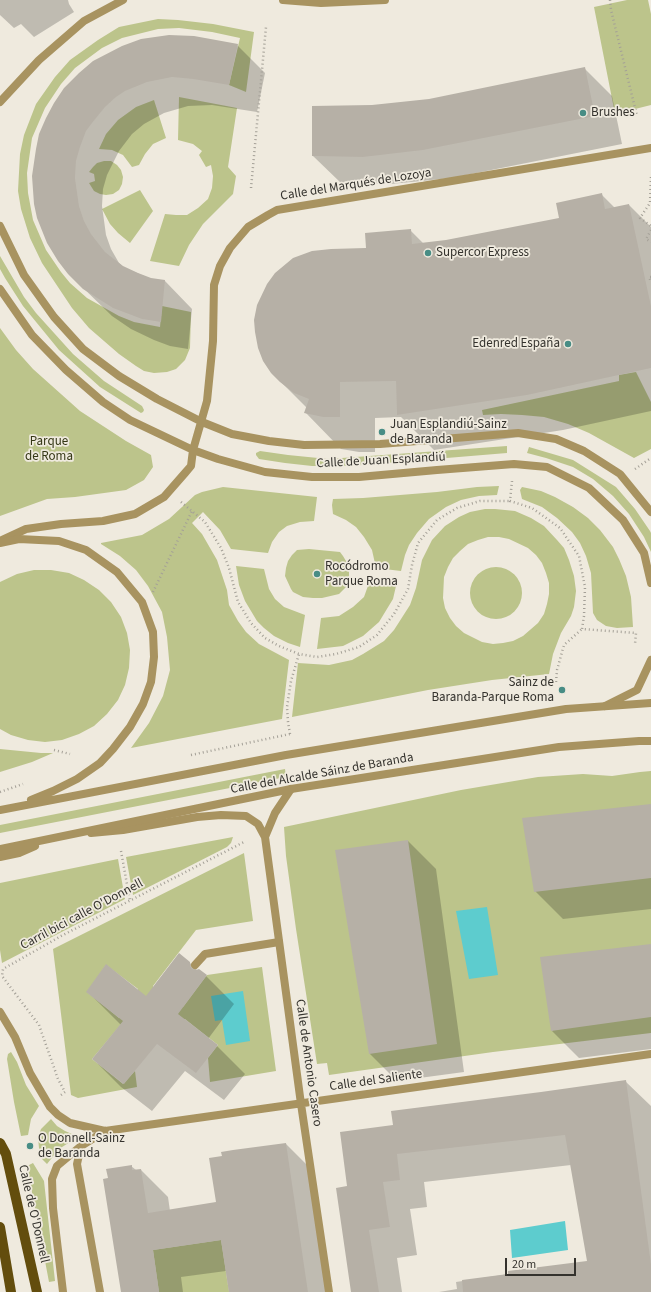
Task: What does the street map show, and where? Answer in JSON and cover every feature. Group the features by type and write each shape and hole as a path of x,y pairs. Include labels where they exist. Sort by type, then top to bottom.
{"main road":[{"name":"Calle de O'Donnell","path":"0,1143 6,1154 37,1292"},
{"path":"0,1226 11,1292"}],"street":[{"path":"0,102 42,57 84,21 123,0"},
{"path":"283,0 321,3 385,0"},
{"name":"Calle del Marqués de Lozoya","path":"0,542 26,529 61,524 103,521 135,514 164,497 191,466 193,450 207,401 213,340 214,285 220,266 230,248 248,226 277,210 651,148"},
{"name":"Calle de Juan Esplandiú","path":"0,226 24,275 54,317 83,349 119,376 157,399 202,422 232,434 269,441 304,445 380,444 518,433 556,439 584,451 620,474 651,512"},
{"name":"Calle de Juan Esplandiú","path":"0,289 32,335 66,370 103,402 130,420 193,450 218,459 265,472 312,477 359,477 514,464 546,467 589,488 623,520 644,553 651,583"},
{"path":"0,542 19,539 59,541 86,550 117,572 142,602 153,632 154,657 151,682 143,704 130,727 100,763 77,779 53,791 0,809"},
{"path":"603,707 637,690 651,660"},
{"name":"Calle del Alcalde Sáinz de Baranda","path":"0,809 286,755 566,709 651,703"},
{"name":"Calle del Alcalde Sáinz de Baranda","path":"0,849 291,789 560,747 651,741"},
{"path":"265,837 275,813 291,789"},
{"name":"Calle de Antonio Casero","path":"74,834 123,830 221,814 246,816 258,824 265,837 301,1104 306,1128 329,1292"},
{"path":"0,857 19,853 52,838"},
{"path":"194,965 205,954 279,942"},
{"path":"0,1012 15,1037 30,1073 50,1107 58,1115 70,1123 105,1131"},
{"name":"Calle del Saliente","path":"105,1131 651,1054"},
{"name":"Calle de O'Donnell","path":"63,1292 53,1208 52,1179 57,1166 81,1146 105,1131"},
{"path":"81,1146 77,1164 100,1292"}],"path":[{"path":"610,0 611,10 637,116"},
{"path":"251,188 266,27"},
{"path":"651,177 651,203 640,218 651,226"},
{"path":"651,230 646,239 651,242"},
{"path":"651,277 651,282"},
{"path":"639,474 635,469 651,458"},
{"path":"510,501 512,481"},
{"path":"181,502 204,522 221,548 229,568 238,602 252,623 265,638 279,646 299,654 317,657 336,654 359,647 377,635 394,614 408,589 412,564 418,543 437,520 457,508 480,501 510,501 532,508 560,528 579,556 585,587 582,629 564,646 557,670 556,682"},
{"path":"152,594 192,511"},
{"path":"582,629 636,633 635,644"},
{"path":"291,739 287,707 291,681 299,654"},
{"path":"185,756 290,734"},
{"path":"54,750 70,754"},
{"name":"Carril bici calle O'Donnell","path":"60,1096 65,1092 58,1079 39,1025 2,976 3,969 63,935 244,842"},
{"path":"121,852 130,901"}],"green space":[{"path":"627,0 648,0 651,14 651,105 615,114 594,7"},
{"path":"158,19 213,24 254,32 246,92 229,85 240,38 212,32 179,28 158,29 122,38 102,48 75,68 61,84 45,108 32,138 27,173 28,193 33,220 46,250 70,283 87,298 119,316 134,322 160,327 162,306 191,312 190,348 185,360 176,369 167,372 154,373 144,371 119,354 89,328 72,308 42,263 30,238 21,209 18,191 20,154 24,135 36,104 55,77 70,60 119,27"},
{"path":"179,97 237,108 228,167 236,176 233,194 203,224 189,245 179,266 150,261 165,214 187,215 198,208 208,199 212,188 213,176 211,165 206,167 199,155 202,151 193,144 178,140"},
{"path":"154,100 166,138 153,144 139,165 132,167 123,155 112,150 99,149 106,134 118,120 136,107"},
{"path":"111,161 117,165 121,170 123,177 119,190 113,194 100,194 94,191 89,183 95,181 94,174 89,172 97,163"},
{"path":"140,190 153,211 130,243 110,224 102,209"},
{"path":"0,256 24,297 36,313 73,354 104,381 142,406 144,410 143,412 141,413 100,387 59,350 23,306 5,278 0,269"},
{"name":"Parque de Roma","path":"0,328 16,350 33,369 80,411 126,441 151,455 153,467 144,480 126,490 47,499 0,516"},
{"path":"636,372 651,402 651,449 634,458 589,433 568,424 544,417 501,414 483,415 482,410 619,381 619,375"},
{"path":"507,446 507,453 350,466 312,466 285,463 259,459 256,455 256,453 260,451 328,459"},
{"path":"529,447 573,460 616,487 635,509 650,531 651,552 644,537 629,514 613,496 593,479 573,467 527,453"},
{"path":"499,486 497,495 479,496 461,500 446,507 429,519 409,545 401,571 376,568 372,550 364,537 356,527 333,514 333,499 363,498"},
{"path":"223,487 317,497 314,521 300,522 287,526 279,532 272,542 268,553 231,549 220,530 203,512 192,523 202,534 217,560 227,590 229,605 238,621 246,632 259,644 289,660 282,719 131,748 149,723 163,696 170,670 167,637 162,612 148,586 136,570 120,556 101,543 142,535 169,519 195,495"},
{"path":"522,487 541,491 555,497 573,507 588,518 600,530 613,547 626,576 631,597 633,627 617,628 606,626 597,620 593,613 591,573 580,543 572,532 557,518 542,507 522,499 520,490"},
{"path":"485,509 515,511 544,526 564,548 574,576 576,591 574,607 571,616 561,633 553,654 549,674 492,680 428,690 292,717 298,663 329,665 352,660 384,641 394,630 410,605 416,588 422,560 432,540 445,526 470,512","holes":["488,537 509,539 528,548 536,555 542,563 546,573 549,583 549,594 544,614 538,623 523,636 513,641 493,644 482,642 464,633 450,618 445,608 443,598 444,577 453,558 468,544"]},
{"name":"Rocódromo Parque Roma","path":"309,549 340,552 343,556 349,571 349,578 346,587 339,594 322,598 303,597 293,592 291,589 285,576 288,561 297,550"},
{"path":"236,566 264,569 269,589 275,599 284,607 305,615 300,647 274,636 257,621 245,601 239,585"},
{"path":"496,567 506,569 514,575 520,583 522,593 520,603 514,611 506,617 496,619 486,617 478,611 472,603 470,593 472,583 478,575 486,569"},
{"path":"34,570 51,570 69,573 84,580 99,590 111,602 121,617 127,633 130,650 129,668 125,685 118,700 107,714 94,726 79,734 62,740 45,742 28,740 11,735 0,729 0,582 17,574"},
{"path":"369,583 396,586 393,599 379,622 363,636 343,646 317,649 321,618 339,616 353,607 364,597"},
{"path":"0,749 53,753 32,762 0,772"},
{"path":"285,769 286,777 0,833 0,825"},
{"path":"651,771 651,1033 493,1052 329,1075 327,1063 317,1064 296,929 286,856 284,827 461,790 538,777 583,774 612,776"},
{"path":"233,837 231,843 227,847 133,895 126,857"},
{"path":"244,853 253,921 196,930 153,986 154,996 142,998 136,993 138,989 106,965 87,992 119,1018 128,1016 92,1059 123,1084 135,1071 137,1087 78,1098 71,1095 53,949"},
{"path":"118,859 125,899 2,963 0,950 0,883"},
{"path":"262,967 276,1071 210,1082 208,1058 218,1045 185,1019 174,1021 178,1004 183,1007 207,975"},
{"path":"11,1052 17,1062 26,1085 39,1106 31,1119 28,1135 21,1136 14,1102 7,1059 8,1054"},
{"path":"51,1119 57,1126 72,1134 74,1137 73,1140 59,1149 47,1164 42,1159 38,1137 41,1129"},
{"path":"33,1163 44,1181 55,1281 49,1282 27,1166"},
{"path":"221,1240 229,1292 159,1292 153,1250"}],"water":[{"path":"487,907 498,975 469,979 456,911"},
{"path":"243,991 250,1041 226,1045 222,1020 215,1021 211,996"},
{"path":"565,1221 568,1250 512,1258 510,1230"}],"building":[{"path":"169,35 194,36 238,44 229,85 172,77 147,82 125,91 105,107 86,131 76,161 75,178 79,206 84,221 91,234 105,252 123,266 138,273 151,278 165,280 161,322 142,319 113,308 83,289 68,274 47,243 37,218 34,204 32,176 39,134 54,103 64,88 93,61 122,46 141,39"},
{"path":"585,67 595,116 423,150 363,157 312,156 312,106 372,105 429,99"},
{"path":"602,193 605,209 629,204 651,306 651,368 527,395 397,415 396,381 340,382 340,417 323,417 304,413 309,399 294,393 280,382 271,373 263,361 258,348 255,332 254,320 257,305 267,284 275,273 293,258 312,251 366,248 365,233 411,229 412,244 446,240 559,218 556,203"},
{"path":"651,804 651,878 534,892 522,818"},
{"path":"408,840 437,1044 369,1054 335,850"},
{"path":"651,944 651,1017 551,1031 540,957"},
{"path":"179,953 190,962 192,969 199,969 207,975 178,1014 218,1045 196,1073 157,1044 124,1084 92,1059 123,1021 86,992 106,964 146,996"},
{"path":"626,1080 651,1264 651,1292 463,1292 462,1280 508,1274 508,1271 587,1261 565,1135 397,1154 400,1180 383,1182 390,1227 369,1230 379,1292 351,1292 336,1188 347,1186 340,1132 393,1125 391,1111"},
{"path":"286,1143 308,1292 229,1292 221,1240 153,1250 159,1292 121,1292 103,1179 108,1178 106,1169 132,1165 132,1170 141,1169 148,1213 216,1202 209,1158 222,1156 221,1152"}],"place":[{"name":"Brushes","path":"583,113"},
{"name":"Supercor Express","path":"428,253"},
{"name":"Edenred España","path":"568,344"},
{"name":"Juan Esplandiú-Sainz de Baranda","path":"382,432"},
{"name":"Rocódromo Parque Roma","path":"317,574"},
{"name":"Sainz de Baranda-Parque Roma","path":"562,690"},
{"name":"O Donnell-Sainz de Baranda","path":"30,1146"}]}
